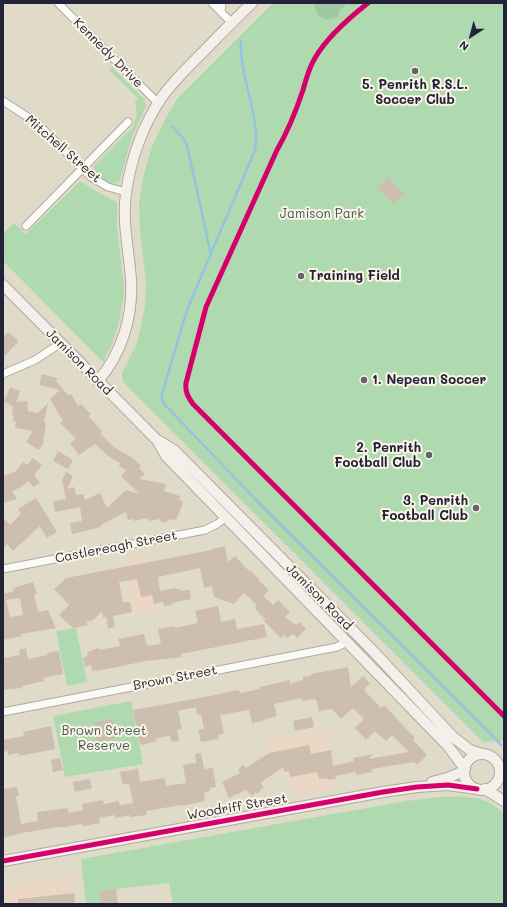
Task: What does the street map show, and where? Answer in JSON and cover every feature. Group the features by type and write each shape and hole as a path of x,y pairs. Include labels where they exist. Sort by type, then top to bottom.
{"main road":[{"path":"98,381 108,369 116,354 126,329 131,307 131,280 125,230 126,192 137,149 146,126 158,103 175,81 252,3"},
{"name":"Jamison Road","path":"3,285 156,439 174,450 374,652 453,737 470,750 482,754"},
{"name":"Jamison Road","path":"156,439 166,456 448,746 465,770"},
{"path":"481,789 494,785 502,777 500,760 482,754 476,755 468,762 465,770 467,782 471,786 481,789 504,802"},
{"name":"Woodriff Street","path":"417,787 447,778 465,770"},
{"name":"Woodriff Street","path":"3,861 375,793 417,787 448,786 481,789"}],"street":[{"name":"Kennedy Drive","path":"58,3 158,103"},
{"path":"212,3 232,22"},
{"path":"221,12 222,3"},
{"name":"Mitchell Street","path":"3,101 37,123 92,177 102,184 126,192"},
{"path":"26,226 128,122"},
{"path":"3,374 35,360 61,343"},
{"name":"Castlereagh Street","path":"3,569 205,530 225,518"},
{"name":"Brown Street","path":"3,712 336,647 347,642"}],"shaded area":[{"path":"143,555 154,612 135,616 124,559"},
{"path":"327,729 337,787 297,794 262,742"},
{"path":"73,875 76,904 3,904 3,887"}],"green space":[{"name":"Jamison Park","path":"273,3 504,3 504,741 483,742 123,382 122,373 137,343 145,307 146,283 140,230 139,203 143,178 151,149 164,121 177,99"},
{"path":"314,3 358,3 355,5 347,4 339,11 338,17 326,20 318,15"},
{"path":"112,67 144,99 146,106 132,137 120,180 113,184 100,178 94,170 94,166 134,126 133,123 137,115 135,102 138,98 109,70"},
{"path":"80,181 117,202 117,227 124,288 123,301 118,326 112,344 103,362 3,261 3,233 14,223 26,234"},
{"path":"76,628 87,682 67,686 56,631"},
{"name":"Brown Street Reserve","path":"131,701 143,764 65,777 53,716"},
{"path":"439,797 466,797 483,800 498,808 504,815 504,904 173,904 169,883 99,891 101,904 86,904 81,859 406,801"}],"building":[{"path":"388,177 404,194 393,204 377,188"},
{"path":"8,332 18,340 18,342 3,358 3,337"},
{"path":"42,374 57,378 56,381 68,395 71,394 78,406 80,404 82,405 91,414 88,416 102,431 100,433 114,447 134,459 141,466 139,468 145,474 140,479 166,484 164,491 180,496 179,500 183,501 183,503 176,520 173,519 162,523 160,519 149,521 148,518 133,521 133,519 128,520 126,512 101,525 101,527 72,534 70,523 82,521 80,507 55,512 53,501 66,499 62,480 66,472 73,476 67,489 74,487 76,495 83,494 85,500 100,493 107,508 126,490 139,494 121,476 126,470 119,466 120,463 108,456 95,444 79,455 70,443 76,439 60,423 63,421 50,399 60,390 39,385"},
{"path":"10,387 20,391 16,402 27,401 28,411 38,413 48,403 44,422 46,423 43,444 39,450 26,442 33,431 15,428 16,421 13,421 14,416 12,416 13,406 4,402"},
{"path":"58,451 73,460 68,469 53,461"},
{"path":"33,458 42,465 34,475 40,483 33,487 29,481 12,491 17,499 3,503 3,476 15,472 23,462 27,465"},
{"path":"36,498 57,532 47,538 40,526 13,551 7,544 3,548 3,517 10,525 21,514 18,509"},
{"path":"225,546 228,562 235,556 269,590 263,596 273,605 278,600 290,612 285,617 296,625 300,622 306,629 297,638 293,634 287,638 284,635 281,638 263,620 266,620 255,609 255,606 257,605 244,593 234,604 214,597 212,586 204,588 200,568 158,577 160,591 176,588 180,589 180,591 190,590 191,599 171,603 172,605 164,606 163,602 154,604 152,595 141,597 137,579 119,582 123,602 130,602 132,612 113,616 115,627 108,629 106,617 103,618 102,611 93,620 85,622 89,625 73,628 59,615 69,605 54,589 66,578 212,550"},
{"path":"33,582 37,594 34,594 38,612 48,610 56,628 21,634 22,636 3,640 3,594 14,591 13,588","holes":["20,598 23,615 10,617 6,600"]},
{"path":"218,606 221,622 235,619 237,629 264,624 267,637 181,654 182,657 146,661 97,671 92,671 91,665 85,667 83,658 88,656 87,652 99,648 99,650 120,646 118,639 144,634 147,646 161,644 158,629 175,626 175,628 198,623 195,611"},
{"path":"26,648 28,659 59,651 63,674 43,678 44,681 22,686 22,688 3,690 3,658 20,655 19,650"},
{"path":"348,667 351,687 363,676 370,683 364,690 381,708 384,705 415,738 413,740 427,755 417,765 414,762 372,769 373,772 356,775 356,772 335,776 336,779 328,780 327,778 319,779 317,772 290,777 289,771 284,772 283,767 260,783 264,787 257,794 256,792 252,796 246,790 229,798 222,782 240,773 238,770 243,765 246,768 269,753 309,745 311,754 331,750 333,766 354,761 353,758 373,754 368,759 409,752 392,735 386,741 375,731 366,740 355,728 364,719 353,708 341,719 332,709 319,711 316,699 303,701 302,698 274,704 277,716 252,723 249,710 220,715 224,733 218,735 219,739 201,742 198,730 204,729 201,714 197,715 196,707 178,711 182,729 177,730 179,741 171,742 170,736 156,738 157,741 141,745 139,741 133,710 238,690 241,693 290,680 290,684 303,680 303,677 311,676 311,674"},
{"path":"312,717 314,727 295,731 293,721"},
{"path":"112,719 116,738 97,742 93,723"},
{"path":"51,726 55,749 19,756 19,753 8,755 8,751 3,752 3,740 24,736 23,732"},
{"path":"201,753 204,769 213,768 216,787 210,788 210,791 204,792 205,801 183,806 146,811 147,815 130,817 130,815 115,818 115,815 99,818 100,823 83,826 82,824 59,827 22,833 3,838 3,789 17,787 19,796 16,796 21,824 38,821 37,812 67,808 69,813 83,810 82,804 103,800 104,804 118,801 120,805 133,803 129,783 123,785 120,772 138,769 140,782 165,778 166,786 186,783 183,765 196,763 195,754"},
{"path":"60,758 63,770 53,772 51,760"},
{"path":"90,779 92,788 75,792 73,782"},
{"path":"116,889 118,904 101,904 99,891"},
{"path":"74,893 75,904 18,904 18,899"}],"waterway":[{"path":"241,41 243,69 255,124 255,150 187,310 162,394 162,400 165,405 257,501 501,745"},
{"path":"172,126 184,139 187,145 211,255"}],"cycle path":[{"path":"368,3 332,35 320,50 311,66 292,121 277,150 206,307 186,383 186,392 193,404 504,716"},
{"path":"3,861 383,792 417,787 448,785 477,789"}],"place":[{"name":"5. Penrith R.S.L. Soccer Club","path":"415,71"},
{"name":"Training Field","path":"301,276"},
{"name":"1. Nepean Soccer","path":"364,380"},
{"name":"2. Penrith Football Club","path":"429,455"},
{"name":"3. Penrith Football Club","path":"476,508"}]}
